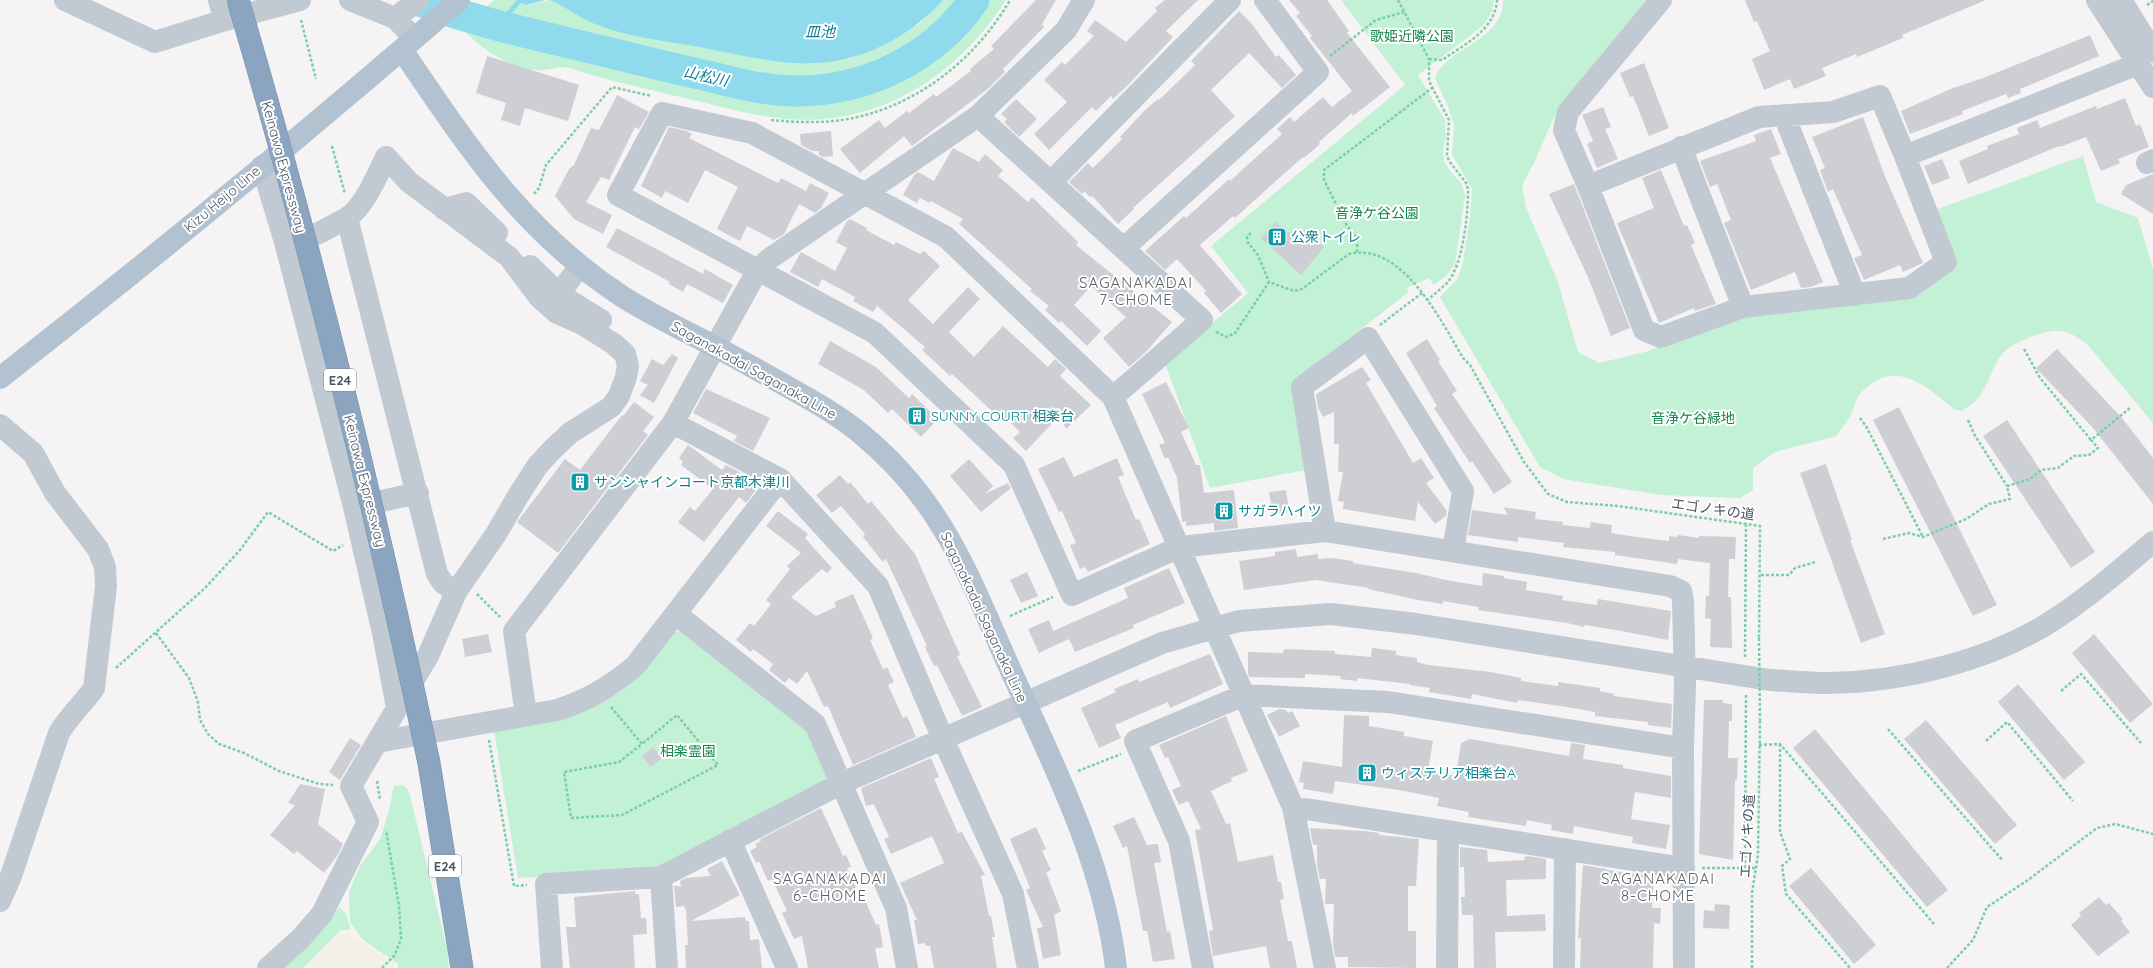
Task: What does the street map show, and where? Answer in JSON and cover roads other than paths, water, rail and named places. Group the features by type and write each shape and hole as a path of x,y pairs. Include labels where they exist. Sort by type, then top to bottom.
{"highway":[{"name":"Keinawa Expressway","path":"238,0 261,78 326,323 393,593 429,763 462,968"}],"main road":[{"name":"Kizu Heijo Line","path":"0,378 113,289 459,0"},
{"name":"Saganakadai Saganaka Line","path":"408,44 478,161 505,195 547,239 579,267 625,298 825,408 878,449 916,489 933,512 958,555 1025,702 1093,862 1112,938 1116,968"}],"street":[{"path":"65,0 155,42 222,10 292,1"},
{"path":"350,0 395,18 408,44"},
{"path":"395,18 418,0"},
{"path":"526,715 514,631 673,423 716,348 757,271 769,260 978,116 1066,30 1084,0"},
{"path":"1051,182 1230,0"},
{"path":"1124,248 1318,72 1265,0"},
{"path":"1588,186 1681,147 1759,117 1833,112 1880,96 1906,156 1946,262 1909,288 1743,307 1661,337 1644,330 1588,186 1564,130 1568,112 1661,0"},
{"path":"2098,0 2145,58"},
{"path":"2121,0 2145,58 2153,87"},
{"path":"1906,156 2145,58"},
{"path":"1325,968 1293,807 1180,547 1113,397 946,237 752,133 662,113 618,195 875,333 1014,465 1072,595 1180,547 1325,531 1670,586 1681,591 1683,601 1685,667 1683,748 1684,968"},
{"path":"978,116 1202,320 1113,397"},
{"path":"1784,116 1855,295"},
{"path":"1681,147 1743,307"},
{"path":"285,242 319,233 349,217 368,192 386,157 409,182 444,209 476,230 510,257 539,297 557,313 582,324 614,344 625,354"},
{"path":"262,166 285,242 361,535 384,633 397,708"},
{"path":"268,968 300,939 322,914 360,840 368,822 352,786 428,656 460,586 496,534 538,465 570,433 611,407 618,396 626,377 628,366 625,354 627,343 624,336 617,329 559,294 466,203 444,209"},
{"path":"349,217 437,574 443,583 460,586"},
{"path":"559,294 579,267"},
{"path":"1325,531 1302,387 1368,338 1463,491 1453,551"},
{"path":"673,423 780,479 878,586 943,739 1013,894 1028,968"},
{"path":"0,426 32,453 55,493 98,549 105,567 106,586 94,688 86,700 68,718 59,733 11,876 0,901"},
{"path":"374,747 486,723 557,710 582,702 610,686 635,666 780,479"},
{"path":"354,507 418,493"},
{"path":"552,968 546,884 661,877 842,783 1162,643 1214,627 1239,621 1331,614 1416,624 1770,680 1827,683 1899,677 1936,669 2012,642 2054,619 2098,588 2153,542"},
{"path":"676,614 815,724 896,908 907,968"},
{"path":"1203,968 1179,841 1135,741 1244,695 1388,702 1683,748"},
{"path":"1293,807 1684,868"},
{"path":"1447,968 1448,831"},
{"path":"730,840 787,968"},
{"path":"1564,968 1565,849"},
{"path":"661,877 667,968"}],"water":[{"path":"516,0 545,0 526,5"},
{"name":"皿池","path":"550,0 943,0 912,28 876,49 837,61 795,63 660,41 620,32 584,19"}],"waterway":[{"name":"山松川","path":"417,0 441,9 490,23 743,85 775,90 796,91 848,85 873,78 897,67 919,54 939,39 958,21 974,0"},
{"path":"498,26 519,1"}],"place":[{"name":"公衆トイレ","path":"1277,237"},
{"name":"SUNNY COURT 相楽台","path":"917,416"},
{"name":"サンシャインコート京都木津川","path":"580,482"},
{"name":"サガラハイツ","path":"1224,511"},
{"name":"ウィステリア相楽台A","path":"1367,773"}],"district":[{"name":"SAGANAKADAI 7-CHOME","path":"1136,290"},
{"name":"SAGANAKADAI 6-CHOME","path":"830,886"},
{"name":"SAGANAKADAI 8-CHOME","path":"1658,886"}],"park label":[{"name":"歌姫近隣公園","path":"1412,36"},
{"name":"音浄ケ谷公園","path":"1377,213"},
{"name":"音浄ケ谷緑地","path":"1693,418"},
{"name":"相楽霊園","path":"688,751"}]}
